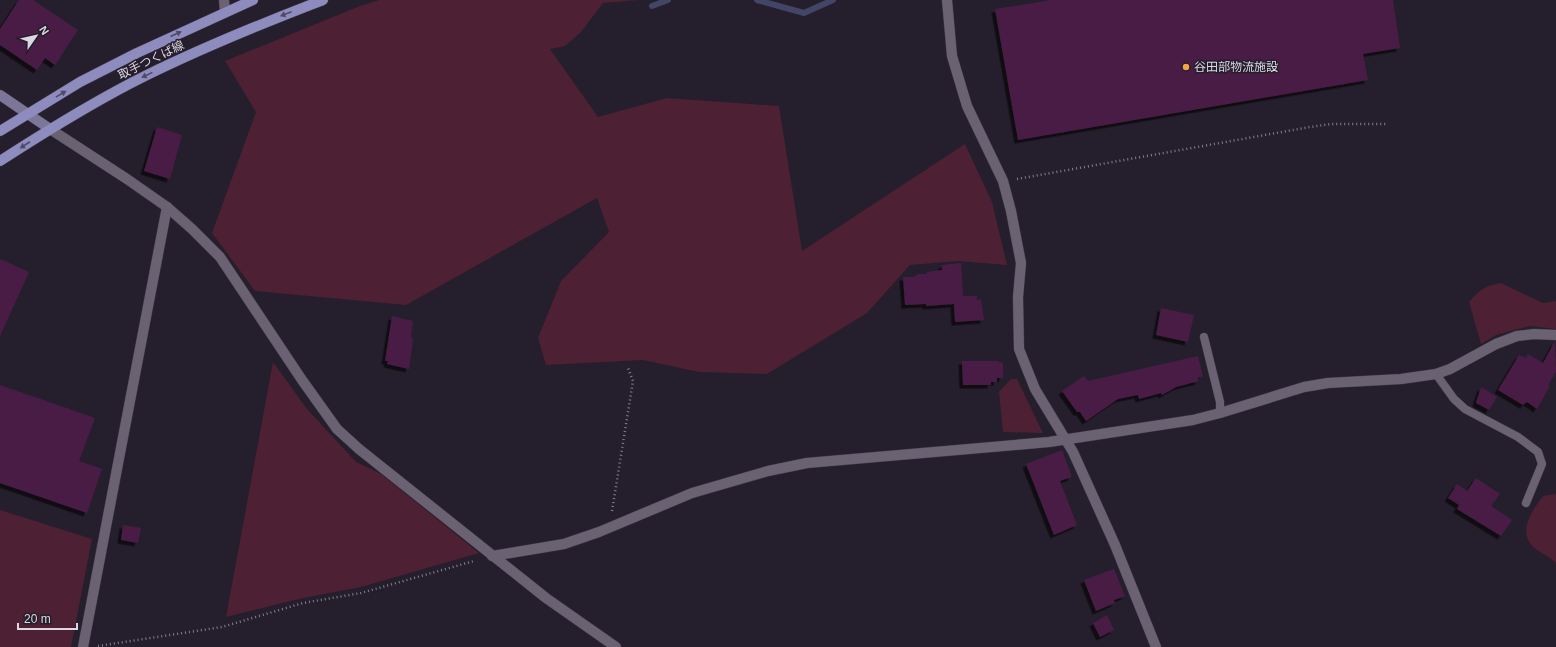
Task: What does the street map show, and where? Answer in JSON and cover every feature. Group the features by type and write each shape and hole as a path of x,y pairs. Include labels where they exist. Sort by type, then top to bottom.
{"main road":[{"name":"取手つくば線","path":"0,131 80,82 253,0"},
{"name":"取手つくば線","path":"0,161 50,129 146,75 234,35 323,0"}],"street":[{"path":"224,0 225,12"},
{"path":"948,0 952,56 967,106 1003,181 1012,210 1021,263 1018,297 1019,349 1035,390 1073,452 1112,538 1156,647"},
{"path":"0,95 127,179 167,207 192,229 220,257 302,380 337,429 359,449 492,556 546,598 616,647"},
{"path":"83,647 167,207"},
{"path":"492,556 564,544 615,526 700,491 768,471 807,463 1065,440 1193,420 1304,387 1322,384 1401,379 1436,374 1450,369 1496,344 1517,336 1534,334 1556,336"}],"lane":[{"path":"1204,338 1220,402 1220,413"},
{"path":"1436,374 1454,399 1465,409 1518,437 1538,452 1542,464 1526,503"}],"path":[{"path":"1003,181 1330,124 1388,124"},
{"path":"615,526 612,510 633,381 628,368"},
{"path":"91,647 222,627 303,603 361,593 492,556"}],"shaded area":[{"path":"379,0 639,0 603,3 581,32 565,46 550,49 598,117 667,98 779,106 802,251 965,144 992,202 1007,265 958,261 910,265 867,313 767,374 699,372 643,360 546,365 538,338 561,281 609,232 597,198 406,305 255,291 212,233 256,112 225,61 360,6"},
{"path":"1501,283 1543,303 1556,301 1556,329 1530,326 1496,335 1481,344 1469,302 1483,289 1491,285"},
{"path":"273,362 307,409 356,462 381,474 479,553 361,587 303,598 226,617"},
{"path":"1011,379 1017,379 1043,433 1003,432 999,392"},
{"path":"1556,494 1556,563 1533,547 1528,541 1526,527 1531,514 1543,496"},
{"path":"0,510 92,539 71,647 0,647"}],"building":[{"path":"19,0 33,0 78,30 55,65 45,58 37,70 0,45 0,29"},
{"name":"谷田部物流施設","path":"1051,0 1393,0 1400,48 1363,54 1368,80 1018,140 995,9"},
{"path":"157,127 182,135 170,179 144,171"},
{"path":"0,259 29,272 0,336"},
{"path":"961,263 963,296 977,296 977,300 981,299 984,320 955,322 954,304 926,306 926,304 905,305 903,277 914,277 918,274 926,274 927,272 942,270 942,265"},
{"path":"1161,308 1194,315 1188,342 1156,335"},
{"path":"392,316 413,321 411,336 413,340 409,369 387,364 388,361 385,361"},
{"path":"1555,341 1556,372 1537,409 1527,402 1523,405 1498,390 1519,355 1526,358 1528,354 1543,363"},
{"path":"1198,356 1203,376 1198,378 1199,381 1176,387 1162,395 1161,393 1139,399 1138,395 1118,399 1086,421 1080,412 1077,412 1062,391 1084,376 1088,381"},
{"path":"962,361 997,361 1003,363 1003,378 997,378 997,382 991,382 991,385 963,385"},
{"path":"0,385 95,418 79,461 102,469 87,513 0,483"},
{"path":"1481,387 1497,397 1489,410 1476,403"},
{"path":"1062,450 1072,477 1060,481 1077,525 1054,535 1026,464"},
{"path":"1476,478 1500,494 1491,506 1512,520 1501,536 1457,509 1459,505 1448,498 1457,484 1467,491"},
{"path":"123,525 141,528 138,543 121,540"},
{"path":"1114,569 1125,596 1114,600 1115,603 1096,611 1084,580"},
{"path":"1107,615 1114,630 1100,637 1093,623"}],"waterway":[{"path":"652,6 668,0"},
{"path":"757,0 804,13 833,0"}],"place":[{"name":"谷田部物流施設","path":"1186,67"}]}
